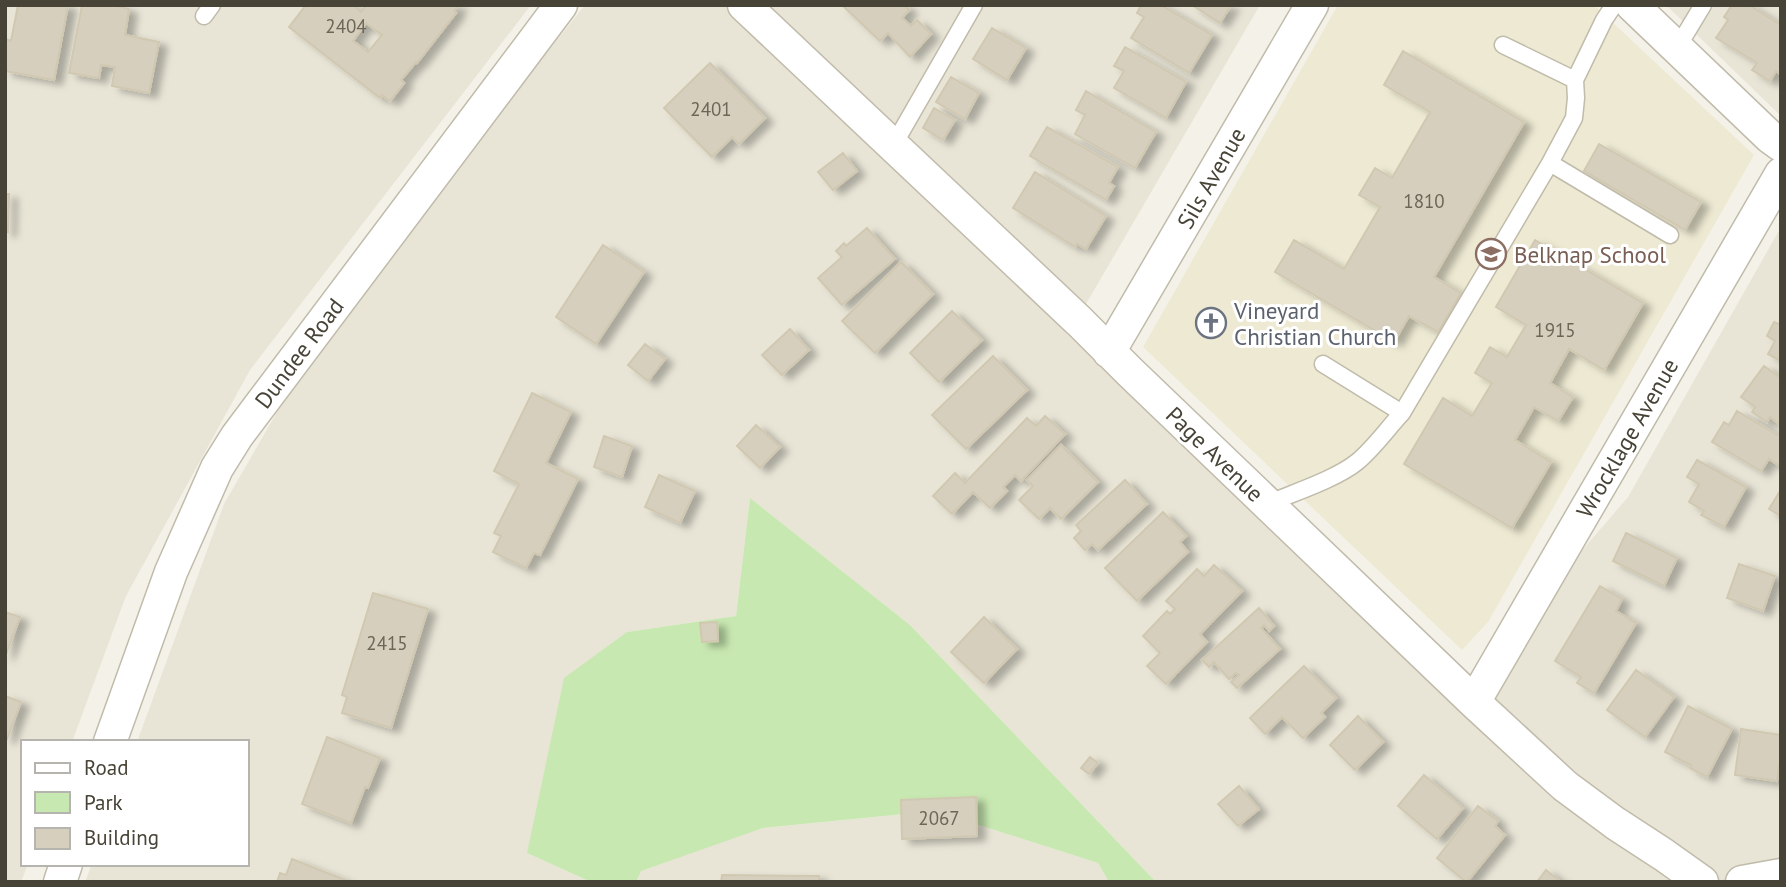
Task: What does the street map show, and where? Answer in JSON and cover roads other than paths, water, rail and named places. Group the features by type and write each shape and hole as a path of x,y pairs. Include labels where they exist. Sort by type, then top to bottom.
{"street":[{"name":"Dundee Road","path":"111,740 172,572 217,468 237,436 561,5"},
{"name":"Page Avenue","path":"744,5 1565,786 1702,882"},
{"name":"Sils Avenue","path":"1109,352 1312,5"},
{"path":"1632,5 1781,145"},
{"name":"Wrocklage Avenue","path":"1474,702 1781,174"},
{"path":"1742,882 1781,875"}],"lane":[{"path":"893,146 974,5"},
{"path":"1267,504 1356,463 1402,413 1574,118 1575,80 1614,5"},
{"path":"1677,48 1703,5"},
{"path":"1503,45 1575,80"},
{"path":"1550,163 1670,236"},
{"path":"1323,364 1402,413"}],"place":[{"name":"Belknap School","path":"1491,254"},
{"name":"Vineyard Christian Church","path":"1211,323"}]}
